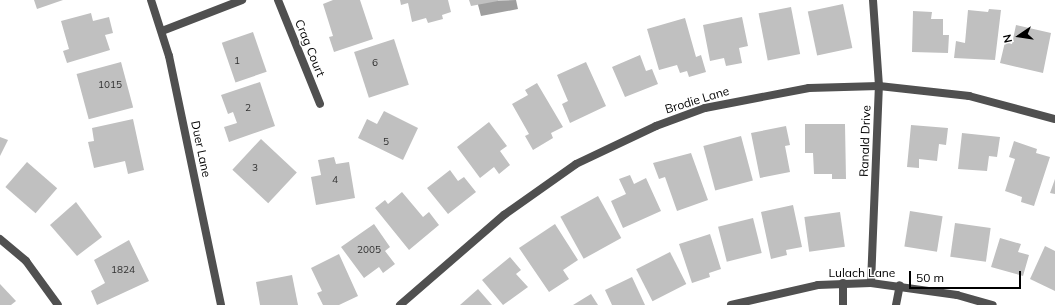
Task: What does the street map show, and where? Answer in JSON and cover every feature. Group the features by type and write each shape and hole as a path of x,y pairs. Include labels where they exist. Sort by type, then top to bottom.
{"street":[{"name":"Duer Lane","path":"151,0 162,31 221,305"},
{"path":"162,31 242,0"},
{"name":"Crag Court","path":"278,0 320,104"},
{"name":"Ranald Drive","path":"871,283 879,86 873,0"},
{"name":"Brodie Lane","path":"400,305 510,210 576,164 615,144 705,108 753,97 809,88 879,86 969,96 1055,119"},
{"path":"0,239 26,261 58,305"},
{"path":"843,283 843,305"},
{"name":"Lulach Lane","path":"731,305 782,291 843,283 900,285 957,294 993,305"},
{"path":"896,305 900,285"}],"shaded area":[{"path":"516,0 518,9 481,16 477,1"}],"building":[{"path":"34,0 63,0 37,9"},
{"path":"333,0 360,0 373,39 334,52 329,37 333,36 323,4"},
{"path":"400,0 448,0 451,12 442,15 443,19 428,23 426,18 412,22 408,3 401,5"},
{"path":"469,0 498,0 498,1 471,6"},
{"path":"843,4 852,48 817,56 808,11"},
{"path":"791,7 800,54 768,60 759,13"},
{"path":"989,9 1001,10 995,60 954,58 956,41 965,43 968,10 988,12"},
{"path":"913,11 932,12 931,19 943,19 943,35 949,35 948,53 912,52"},
{"path":"91,13 93,21 109,17 113,33 105,35 110,50 67,63 63,51 69,49 61,21"},
{"path":"742,17 748,46 739,48 742,63 726,66 724,58 710,61 703,25"},
{"path":"685,18 696,57 701,55 706,72 689,77 687,71 680,73 677,65 659,70 647,29"},
{"path":"1016,25 1051,33 1043,73 1000,63 1005,42 1012,44"},
{"path":"253,32 267,72 235,82 222,43"},
{"path":"394,39 409,85 369,98 354,52"},
{"path":"640,55 646,71 652,69 658,84 625,97 612,67"},
{"path":"121,62 133,107 89,119 77,74"},
{"path":"586,62 606,106 570,123 562,104 568,101 557,75"},
{"path":"260,82 275,126 229,142 224,127 237,123 233,112 228,114 221,95"},
{"path":"537,83 563,127 551,133 553,138 533,150 525,136 529,134 512,104 528,95 525,90"},
{"path":"384,111 418,128 403,160 358,138 367,119 377,124"},
{"path":"133,119 144,170 128,174 125,161 94,168 88,142 94,141 92,128"},
{"path":"489,122 507,146 500,151 510,165 499,174 494,167 480,178 457,147"},
{"path":"805,124 845,124 846,179 832,179 832,174 814,174 813,153 805,153"},
{"path":"911,125 948,128 946,145 939,144 937,161 919,159 919,168 907,167"},
{"path":"786,126 790,145 785,146 790,172 760,178 751,133"},
{"path":"962,133 1000,137 997,157 989,156 987,171 958,169"},
{"path":"741,136 753,180 715,191 703,146"},
{"path":"0,137 8,140 0,156"},
{"path":"261,139 297,172 268,203 232,170"},
{"path":"1014,141 1037,149 1036,153 1050,157 1034,206 1021,202 1022,197 1005,191 1015,159 1009,157"},
{"path":"691,153 708,200 677,211 665,177 659,179 653,163"},
{"path":"334,157 336,164 349,162 355,198 316,205 311,177 321,175 318,160"},
{"path":"27,162 57,188 36,213 5,187"},
{"path":"450,170 458,181 464,177 476,192 448,214 427,188"},
{"path":"630,175 634,184 646,178 661,211 623,228 611,201 626,194 619,179"},
{"path":"1055,179 1055,194 1050,193"},
{"path":"402,192 423,217 429,212 439,225 409,250 375,208 385,200 388,204"},
{"path":"598,196 621,238 584,259 560,217"},
{"path":"76,202 102,237 77,256 50,225"},
{"path":"793,205 802,247 786,250 787,255 771,259 761,212"},
{"path":"910,211 943,216 937,252 904,247"},
{"path":"840,212 845,247 809,252 804,217"},
{"path":"753,218 762,253 727,262 718,227"},
{"path":"955,223 991,228 986,262 950,257"},
{"path":"374,224 390,247 385,251 395,264 383,273 379,267 364,278 341,247"},
{"path":"555,224 578,260 563,270 569,279 549,292 519,248"},
{"path":"710,234 721,269 709,273 710,277 692,283 679,244"},
{"path":"1000,238 1021,244 1018,252 1029,255 1023,276 991,267"},
{"path":"129,240 149,281 97,305 91,291 105,283 94,260"},
{"path":"1045,246 1055,251 1055,291 1030,279"},
{"path":"670,252 686,284 652,301 636,269"},
{"path":"339,254 358,296 339,305 323,305 317,293 322,291 311,268"},
{"path":"510,257 521,270 516,274 528,287 503,305 482,280"},
{"path":"292,275 298,305 260,305 256,282"},
{"path":"632,277 645,305 612,305 605,290"},
{"path":"0,284 16,301 11,305 0,305"},
{"path":"478,289 492,305 460,305"},
{"path":"591,294 598,305 573,305"}]}
